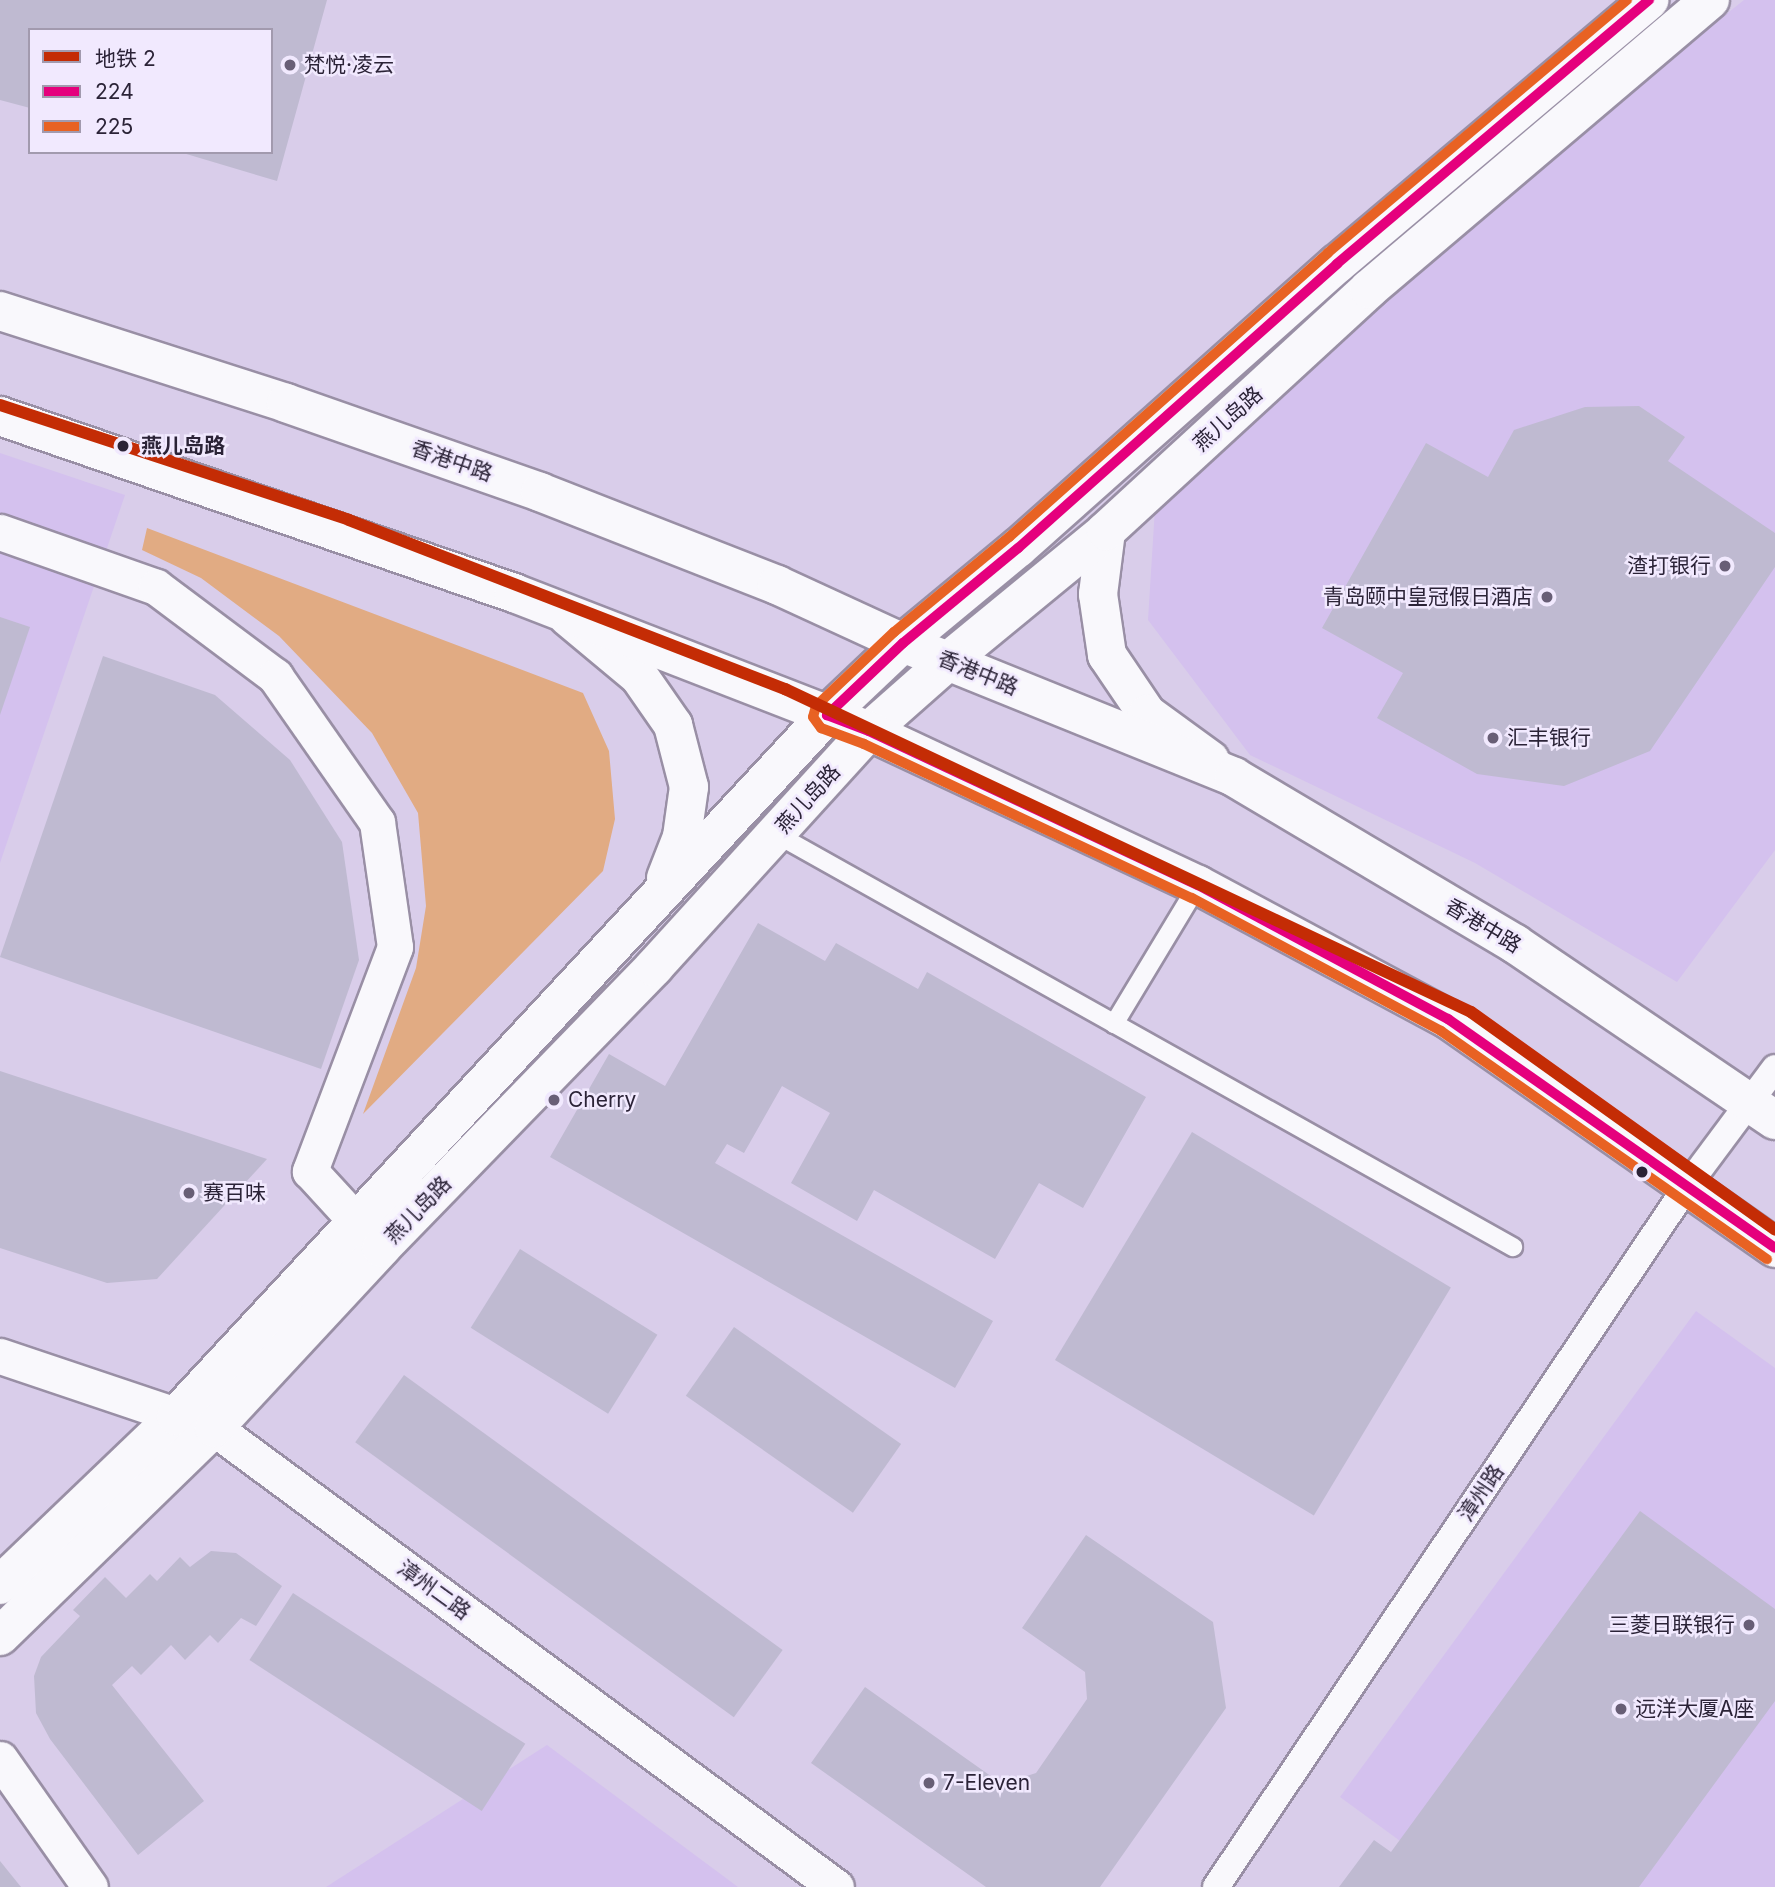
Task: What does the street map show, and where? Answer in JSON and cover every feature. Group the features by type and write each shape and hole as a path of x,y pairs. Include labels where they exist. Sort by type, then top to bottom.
{"main road":[{"name":"燕儿岛路","path":"0,1585 176,1416 827,715 903,643 1018,548 1337,264 1649,0"},
{"name":"燕儿岛路","path":"0,1636 214,1428 776,834 869,731 947,660 1106,531 1370,289 1710,0"},
{"name":"香港中路","path":"0,311 286,403 540,492 777,585 903,643 1234,777 1515,944 1762,1111"},
{"path":"0,416 514,593 869,731 1198,885 1448,1019 1775,1248"},
{"path":"1106,531 1098,594 1107,655 1147,714 1234,777"},
{"path":"564,613 639,676 673,725 689,787 682,837 660,894"}],"street":[{"path":"0,531 156,587 275,676 377,822 395,947 310,1171 356,1221"},
{"name":"漳州路","path":"1216,1887 1687,1186 1762,1111 1775,1068"},
{"name":"漳州二路","path":"0,1356 214,1428 836,1887"},
{"path":"0,1759 90,1887"}],"lane":[{"path":"776,834 1513,1247"},
{"path":"1114,1024 1198,885"}],"shaded area":[{"path":"1744,0 1775,0 1775,850 1677,982 1475,863 1250,755 1148,620 1155,508 1409,266"},
{"path":"0,453 125,495 0,863"},
{"path":"147,528 583,693 609,751 615,819 603,871 363,1114 416,968 426,906 418,813 372,733 279,636 201,578 142,550"},
{"path":"1696,1311 1775,1368 1775,1887 1463,1887 1340,1797"},
{"path":"547,1745 738,1887 326,1887"}],"building":[{"name":"梵悦·凌云","path":"0,0 327,0 277,181 186,154 273,154 273,28 28,28 28,107 0,100"},
{"name":"青岛颐中皇冠假日酒店","path":"1639,406 1685,437 1668,461 1775,533 1775,567 1650,751 1564,786 1477,774 1377,718 1403,673 1322,628 1426,443 1488,477 1514,430 1585,407"},
{"path":"0,617 30,627 0,715"},
{"path":"103,656 215,695 290,760 342,842 359,960 321,1069 0,957"},
{"path":"758,923 825,961 836,943 918,989 927,972 1146,1097 1083,1208 1039,1183 995,1259 874,1190 857,1221 791,1183 830,1113 782,1086 744,1153 727,1144 715,1163 993,1321 955,1388 550,1157 609,1054 665,1086"},
{"path":"0,1071 267,1159 157,1279 107,1283 0,1248"},
{"path":"1192,1132 1451,1288 1314,1516 1055,1360"},
{"path":"520,1249 657,1335 608,1414 471,1328"},
{"path":"734,1327 901,1444 853,1513 686,1396"},
{"path":"404,1375 783,1650 734,1717 355,1442"},
{"path":"1640,1511 1775,1609 1775,1701 1639,1887 1339,1887 1374,1840 1391,1852"},
{"path":"1086,1535 1213,1622 1226,1708 1100,1887 986,1887 811,1763 865,1687 1002,1784 1036,1773 1087,1699 1085,1672 1022,1628"},
{"path":"211,1551 236,1553 282,1586 256,1626 241,1618 218,1643 210,1635 185,1660 171,1645 141,1675 132,1666 112,1685 204,1801 138,1855 50,1739 36,1713 34,1676 41,1657 80,1616 73,1610 105,1577 126,1598 150,1574 157,1581 180,1557 190,1567"},
{"path":"293,1593 525,1744 482,1811 249,1660"},
{"path":"0,1861 21,1887 0,1887"}],"metro line":[{"name":"2","path":"0,405 349,520 785,689 1471,1012 1775,1230"}],"transit line":[{"name":"225","path":"1627,0 1328,253 1009,537 894,632 816,706 813,717 821,728 864,744 1192,898 1441,1031 1767,1259"},
{"name":"224","path":"1649,0 1337,264 1018,548 903,643 827,715 869,731 1198,885 1448,1019 1775,1248"}],"place":[{"name":"梵悦·凌云","path":"290,65"},
{"name":"燕儿岛路","path":"123,446"},
{"name":"渣打银行","path":"1725,566"},
{"name":"青岛颐中皇冠假日酒店","path":"1547,597"},
{"name":"汇丰银行","path":"1493,738"},
{"name":"Cherry","path":"554,1100"},
{"name":"赛百味","path":"189,1193"},
{"name":"三菱日联银行","path":"1749,1625"},
{"name":"远洋大厦A座","path":"1621,1709"},
{"name":"7-Eleven","path":"929,1783"}]}
